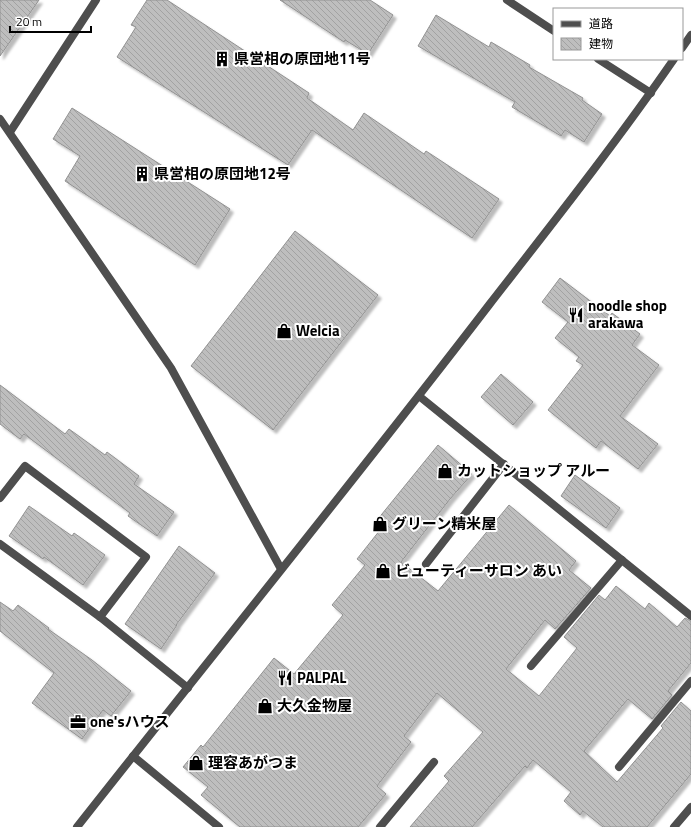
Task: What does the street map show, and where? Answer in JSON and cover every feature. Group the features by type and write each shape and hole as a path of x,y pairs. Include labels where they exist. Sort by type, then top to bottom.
{"street":[{"path":"10,132 96,0"},
{"path":"507,0 553,30"},
{"path":"683,47 691,35"},
{"path":"600,60 651,93"},
{"path":"77,827 419,396 651,93 673,60"},
{"path":"0,119 171,368 281,569"},
{"path":"419,396 691,616"},
{"path":"426,564 504,464"},
{"path":"0,498 25,466 146,557 100,617"},
{"path":"0,544 100,617 188,688"},
{"path":"531,666 622,560"},
{"path":"619,767 691,681"},
{"path":"133,756 219,827"},
{"path":"380,827 434,762"},
{"path":"674,827 691,807"}],"building":[{"path":"0,0 39,0 0,56"},
{"path":"147,0 167,0 309,93 307,98 353,130 364,113 424,154 426,151 499,199 472,238 312,130 288,165 117,57 136,27 131,25"},
{"path":"280,0 370,0 393,15 368,54 345,40 344,42"},
{"path":"436,15 489,47 491,42 530,65 529,67 583,98 582,100 602,114 584,142 565,130 561,136 512,107 515,102 418,46"},
{"path":"72,108 230,209 195,265 65,181 80,156 53,139"},
{"name":"Welcia","path":"295,231 378,295 273,430 191,366"},
{"path":"560,278 610,316 612,313 640,334 632,345 659,365 620,416 658,444 638,469 601,441 596,448 548,410 583,365 576,361 579,357 555,338 568,322 542,302"},
{"path":"501,374 533,402 513,425 481,397"},
{"path":"0,385 65,434 69,429 105,455 107,452 139,476 134,484 174,512 157,536 128,516 130,513 24,434 20,439 0,424"},
{"path":"438,445 472,474 450,499 401,562 438,591 509,505 576,561 569,570 591,588 555,629 545,620 506,669 539,696 577,648 564,637 599,595 605,600 616,586 645,609 649,603 677,627 685,618 691,621 691,663 668,691 672,695 652,719 628,699 584,751 617,782 663,728 661,726 681,702 691,711 691,774 647,827 603,827 583,811 580,815 564,801 571,792 533,760 527,768 525,766 472,827 410,827 449,781 444,776 483,732 437,693 404,736 411,742 377,786 386,794 358,827 240,827 201,795 208,787 183,767 201,745 203,747 274,658 294,674 343,615 332,605 365,565 357,559 380,530 373,525"},
{"path":"575,475 620,508 606,528 561,496"},
{"path":"29,506 72,536 74,533 105,555 83,585 44,557 43,559 9,536"},
{"path":"179,546 215,573 176,625 161,649 125,624"},
{"path":"0,602 13,611 18,605 131,691 111,716 103,710 82,739 32,703 54,673 0,631"}],"place":[{"name":"県営相の原団地11号","path":"222,59"},
{"name":"県営相の原団地12号","path":"142,174"},
{"name":"noodle shop arakawa","path":"576,315"},
{"name":"Welcia","path":"284,331"},
{"name":"カットショップ アルー","path":"445,471"},
{"name":"グリーン精米屋","path":"380,524"},
{"name":"ビューティーサロン あい","path":"383,571"},
{"name":"PALPAL","path":"285,678"},
{"name":"大久金物屋","path":"265,706"},
{"name":"one'sハウス","path":"78,722"},
{"name":"理容あがつま","path":"196,763"}]}
